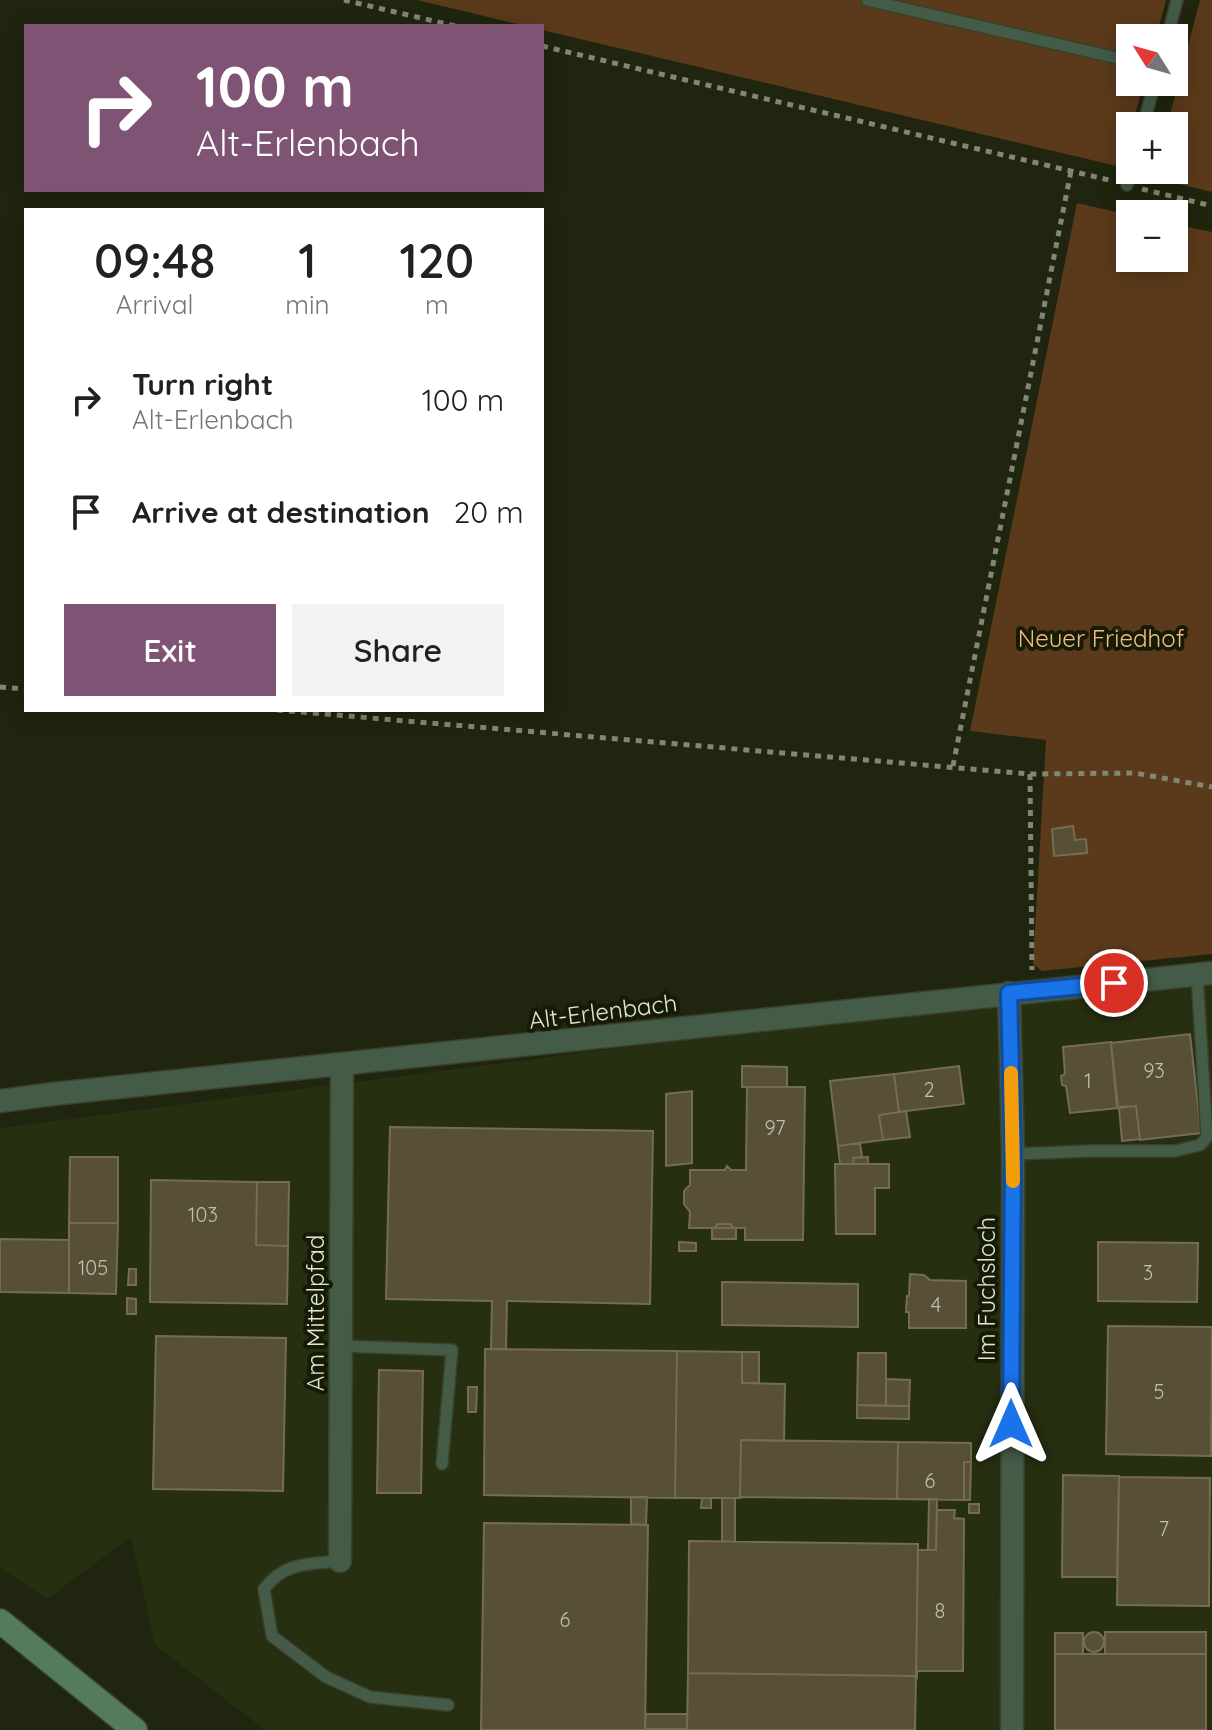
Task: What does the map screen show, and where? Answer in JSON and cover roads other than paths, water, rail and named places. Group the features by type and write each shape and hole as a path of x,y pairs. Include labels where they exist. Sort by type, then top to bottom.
{"main road":[{"path":"0,1621 135,1730"}],"street":[{"name":"Alt-Erlenbach","path":"0,1101 1204,974"},
{"name":"Im Fuchsloch","path":"1012,1730 1013,1154 1021,992"},
{"name":"Am Mittelpfad","path":"340,1561 342,1065"}],"lane":[{"path":"867,0 1116,58"},
{"path":"1171,24 1177,0"},
{"path":"1013,1154 1175,1151 1200,1145 1207,1137 1204,974"},
{"path":"341,1346 452,1350 442,1464"},
{"path":"340,1561 296,1566 274,1576 264,1589 272,1636 326,1677 370,1697 448,1705"}],"park label":[{"name":"Neuer Friedhof","path":"1101,638"}]}
